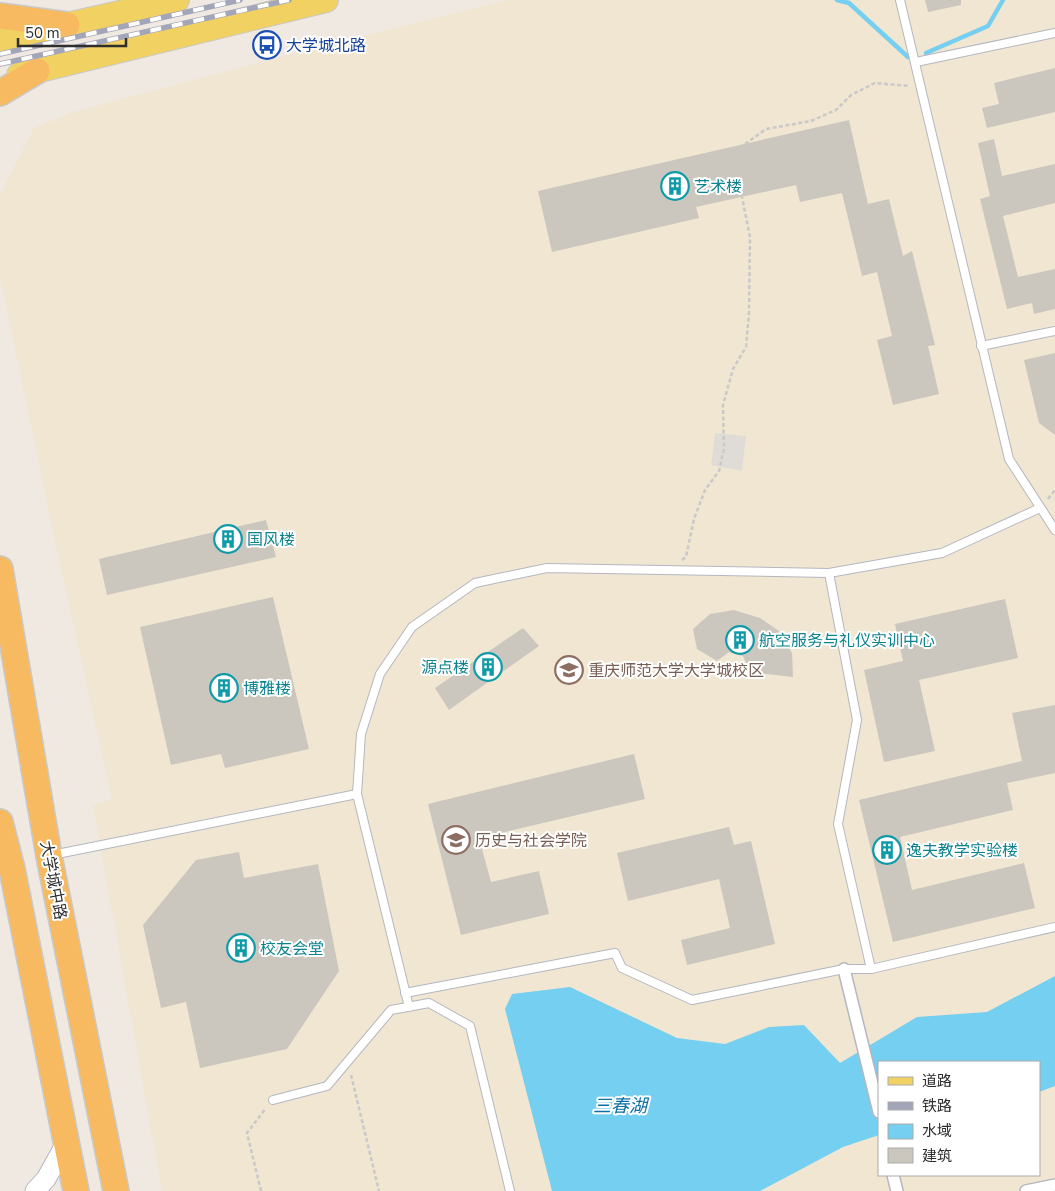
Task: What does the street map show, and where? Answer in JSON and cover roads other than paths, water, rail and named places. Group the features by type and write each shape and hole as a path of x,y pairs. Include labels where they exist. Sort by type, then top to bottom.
{"highway":[{"path":"0,16 67,25"},
{"path":"0,93 37,71"},
{"name":"大学城中路","path":"0,569 49,856 116,1191"},
{"path":"0,822 12,869 76,1191"}],"main road":[{"path":"0,40 178,0"},
{"path":"0,80 323,0"}],"street":[{"path":"844,969 878,1108"},
{"path":"36,1191 46,1179 66,1143"},
{"path":"893,1176 897,1191"},
{"path":"1026,1191 1055,1185"}],"lane":[{"path":"900,0 1009,459 1055,530"},
{"path":"916,62 1055,33"},
{"path":"981,346 1055,331"},
{"path":"409,1007 357,794 361,734 380,674 412,627 475,583 547,568 829,573 942,553 1040,508"},
{"path":"829,573 858,720 838,824 871,969"},
{"path":"49,856 357,794"},
{"path":"406,992 615,953 622,968 692,1000 844,969 871,969 1055,927"},
{"path":"273,1100 327,1086 391,1010 429,1003 470,1026 510,1191"}],"water":[{"name":"三春湖","path":"1055,976 1055,1086 1040,1092 1040,1061 878,1061 878,1135 843,1147 760,1191 552,1191 505,1009 512,994 570,987 677,1038 725,1044 769,1027 804,1025 840,1063 917,1017 987,1012"}],"waterway":[{"path":"837,0 849,3 908,57"},
{"path":"926,53 988,26 1003,0"}],"railway":[{"path":"0,54 240,0"},
{"path":"0,64 289,0"}],"place":[{"name":"大学城北路","path":"267,45"},
{"name":"艺术楼","path":"675,186"},
{"name":"国风楼","path":"228,539"},
{"name":"航空服务与礼仪实训中心","path":"740,640"},
{"name":"源点楼","path":"488,667"},
{"name":"重庆师范大学大学城校区","path":"569,670"},
{"name":"博雅楼","path":"224,688"},
{"name":"历史与社会学院","path":"456,840"},
{"name":"逸夫教学实验楼","path":"887,850"},
{"name":"校友会堂","path":"241,948"}]}
